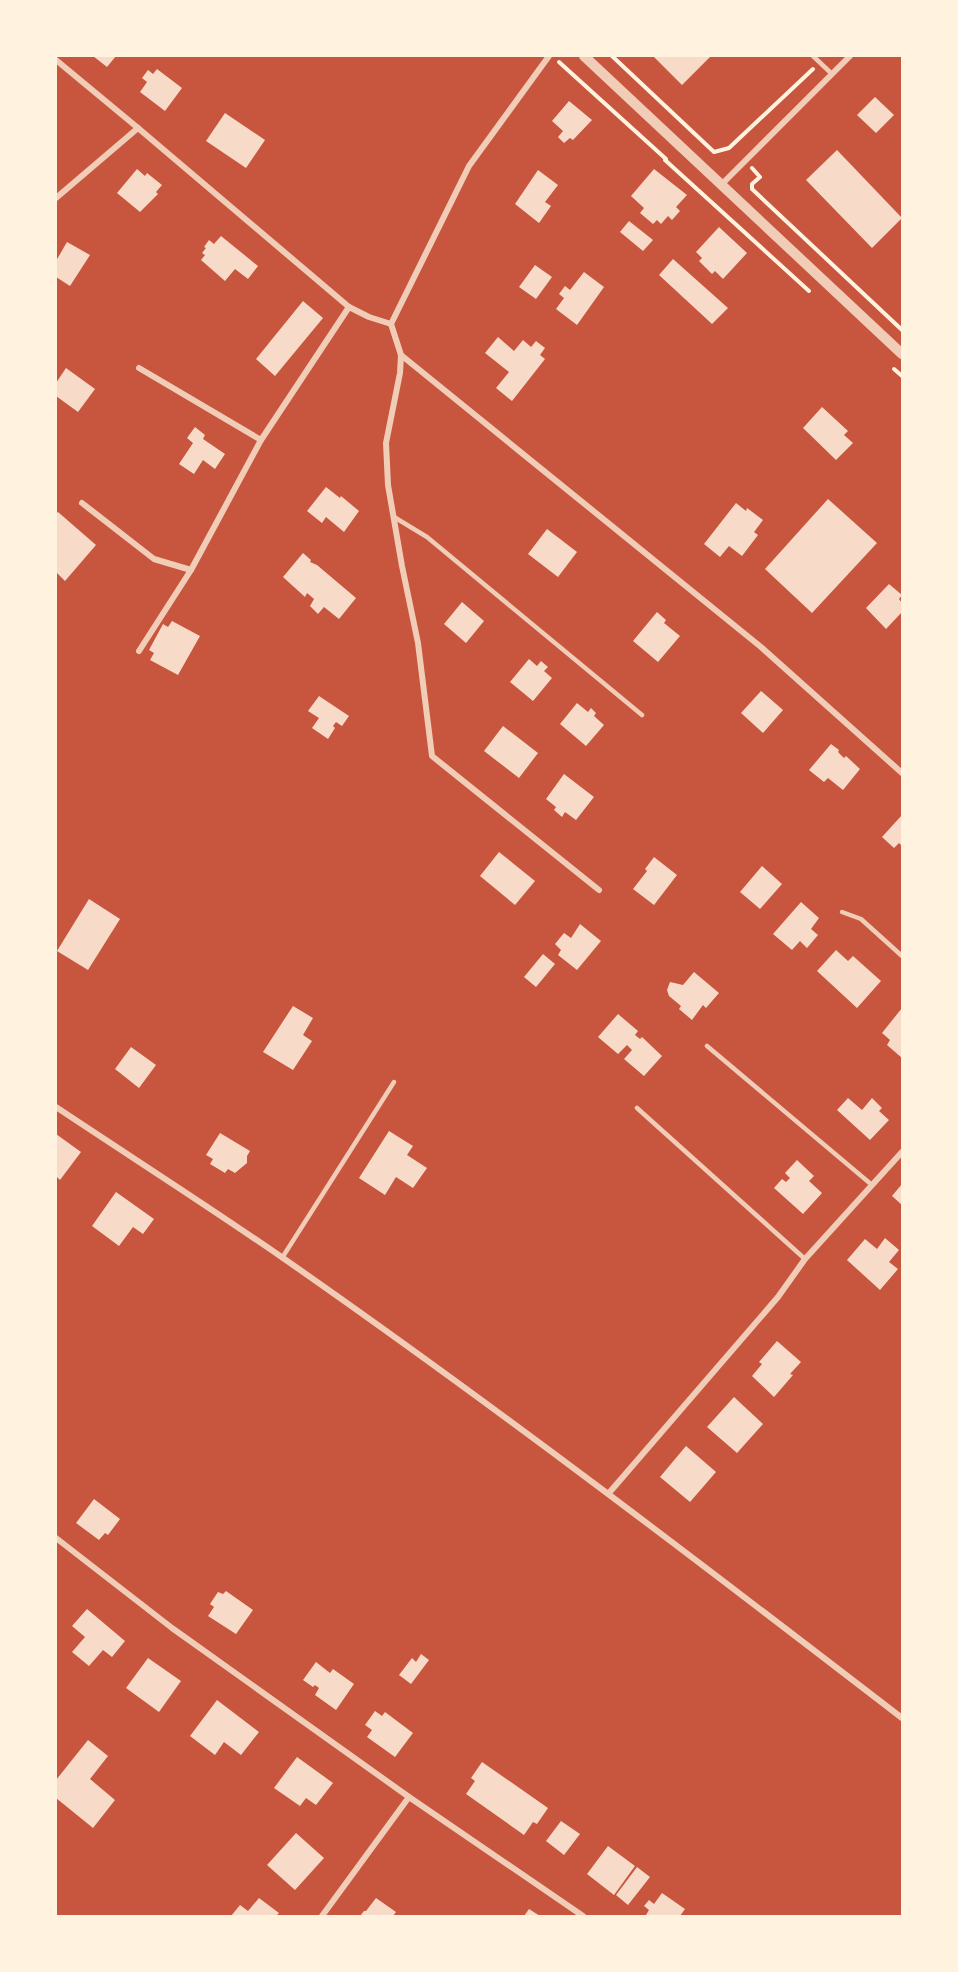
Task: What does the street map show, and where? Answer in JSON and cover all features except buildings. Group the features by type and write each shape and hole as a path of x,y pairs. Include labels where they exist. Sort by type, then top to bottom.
{"street":[{"path":"549,56 469,166 391,324 401,355 400,373 386,443 388,485 418,643 432,756 599,890"},
{"path":"584,56 903,354"},
{"path":"722,184 850,56"},
{"path":"56,60 348,307 391,324"},
{"path":"56,198 138,128"},
{"path":"138,651 191,570 261,440 348,307"},
{"path":"401,355 761,646 903,773"},
{"path":"139,368 261,440"},
{"path":"82,503 154,559 191,570"},
{"path":"56,1107 282,1258 609,1493 903,1718"},
{"path":"609,1493 778,1297 805,1259 903,1152"},
{"path":"56,1538 172,1628 409,1797 583,1917"},
{"path":"322,1917 409,1797"}],"lane":[{"path":"813,56 832,74"},
{"path":"394,517 427,537 642,716"},
{"path":"842,912 861,919 903,956"},
{"path":"707,1046 872,1185"},
{"path":"282,1258 394,1082"},
{"path":"637,1108 805,1259"}],"path":[{"path":"612,56 714,152 729,148 820,62"},
{"path":"665,160 815,296"},
{"path":"760,177 752,184 752,189 903,330"},
{"path":"894,368 903,376"}]}
